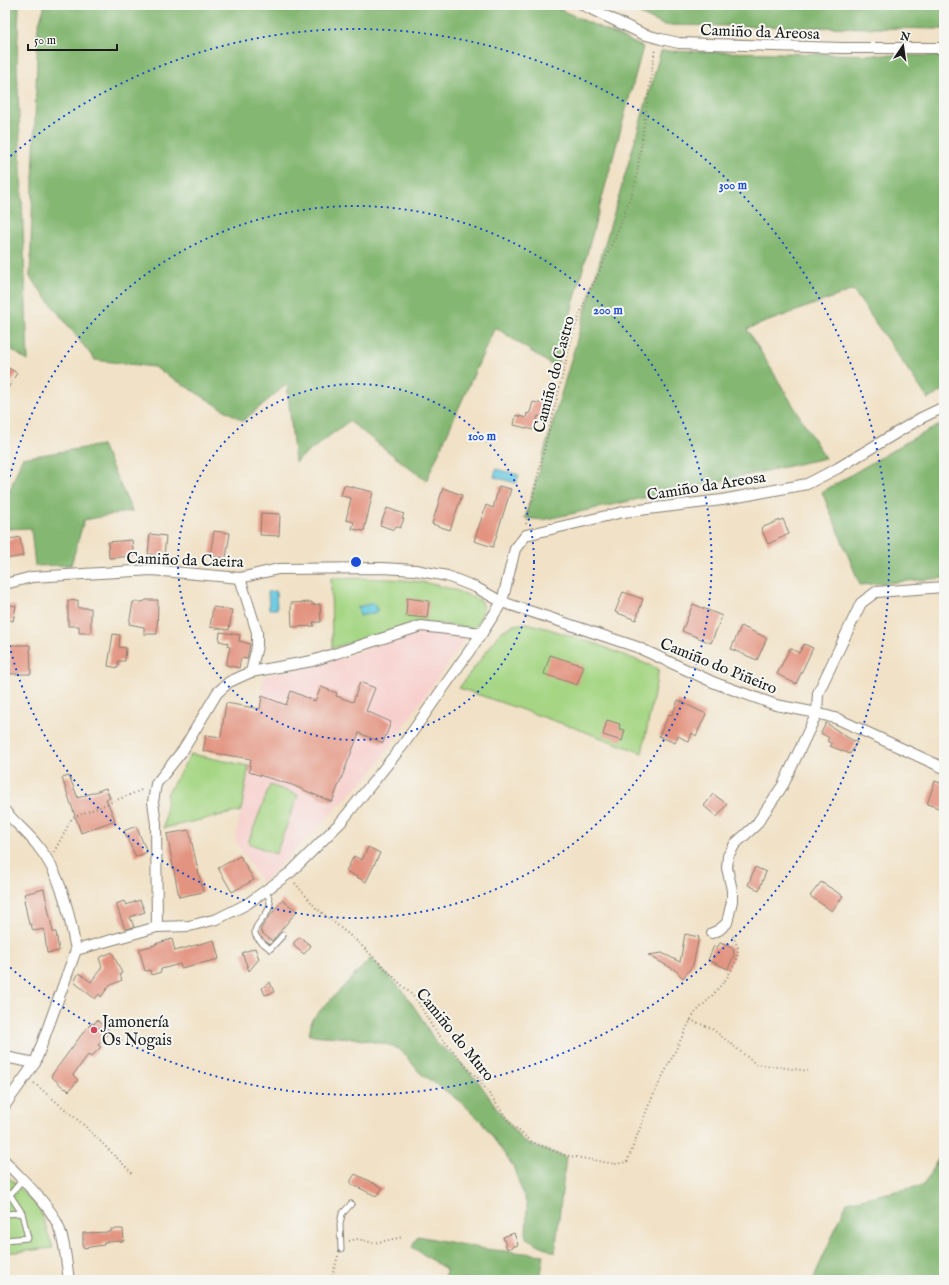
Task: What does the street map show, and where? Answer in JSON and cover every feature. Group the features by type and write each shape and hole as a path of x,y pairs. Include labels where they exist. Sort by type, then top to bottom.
{"street":[{"name":"Camiño da Areosa","path":"583,5 643,34 679,43 758,46 944,48"},
{"name":"Camiño da Areosa","path":"526,535 623,512 722,500 807,484 838,468 921,418 944,407"},
{"path":"76,950 157,927 189,926 217,919 247,904 288,874 346,816 403,745 482,633 502,602 515,549 526,535"},
{"name":"Camiño da Caeira","path":"5,584 32,576 152,570 240,578 278,569 382,568 415,570 447,576 475,587 502,602"},
{"path":"240,578 257,632 257,646 251,672"},
{"path":"712,933 719,930 727,923 732,901 732,890 727,868 728,856 735,844 756,825 783,785 817,713 818,693 861,603 876,592 944,587"},
{"name":"Camiño do Piñeiro","path":"502,602 637,647 715,683 776,705 817,713 838,719 944,768"},
{"path":"157,927 156,824 153,802 156,784 183,750 216,693 229,682 251,672 312,661 421,626 482,633"},
{"path":"5,812 37,844 60,883 68,909 76,950 35,1063 5,1105"},
{"path":"5,1057 35,1063"},
{"path":"5,1161 48,1208 57,1222 64,1245 69,1280"}],"lane":[{"path":"266,891 270,903 268,912 256,927 256,937 270,949 283,935"},
{"path":"5,1240 28,1238 22,1213 8,1195 22,1180"},
{"path":"341,1249 340,1224 342,1214 350,1204"},
{"path":"5,1214 22,1213"}],"path":[{"name":"Camiño do Castro","path":"526,535 526,522 573,333 588,293 620,226 636,181 656,38"},
{"path":"48,861 72,818 156,784"},
{"name":"Camiño do Muro","path":"288,874 316,908 358,942 417,1000 433,1028 477,1077 511,1124 532,1142 564,1155 614,1164 627,1162 650,1102 690,1020"},
{"path":"727,923 738,948 737,959 727,978 690,1020 712,1028 756,1064 808,1072"},
{"path":"26,1076 85,1126 133,1174"},
{"path":"331,1280 341,1249 345,1242 357,1239 374,1244 403,1237"}],"shaded area":[{"path":"419,631 467,636 371,773 262,883 235,839 264,676 328,662"}],"green space":[{"path":"5,5 19,5 17,62 28,361 5,345"},
{"path":"45,5 550,5 643,47 556,368 495,327 426,481 349,421 295,462 287,384 243,421 154,367 95,360 30,277 38,26"},
{"path":"622,5 944,5 944,29 663,25"},
{"path":"661,51 944,56 944,390 928,399 853,290 747,329 825,458 543,520 525,518"},
{"path":"944,423 944,578 860,585 822,492 910,440"},
{"path":"102,445 132,511 84,520 71,565 35,566 31,528 5,529 5,496 8,495 22,458"},
{"path":"331,578 402,580 436,585 479,600 484,606 474,628 421,622 332,648"},
{"path":"527,623 596,644 659,669 642,753 459,688 502,631 514,625"},
{"path":"191,754 249,766 241,811 164,828 167,794"},
{"path":"270,785 298,795 276,854 248,843"},
{"path":"371,958 403,991 421,1017 436,1043 453,1055 478,1081 501,1114 524,1142 566,1157 555,1253 526,1238 527,1205 513,1166 482,1122 460,1101 420,1073 402,1051 390,1045 353,1038 309,1035 312,1019"},
{"path":"944,1148 944,1280 813,1280 847,1202 924,1185"},
{"path":"5,1173 40,1210 53,1248 5,1253"},
{"path":"418,1236 485,1249 544,1255 540,1280 442,1280 447,1270 412,1247"}],"water":[{"path":"496,469 519,475 516,483 494,477"},
{"path":"276,591 277,609 269,609 268,592"},
{"path":"374,603 377,608 377,612 360,616 358,607"}],"building":[{"path":"5,366 17,373 5,393"},
{"path":"533,402 550,405 546,418 538,416 534,430 514,425 516,415 526,418 527,413 528,414 530,412"},
{"path":"344,485 373,492 364,531 352,529 354,522 346,520 351,498 341,496"},
{"path":"499,486 511,489 493,547 474,541 486,505 493,508"},
{"path":"443,488 462,495 450,530 432,524"},
{"path":"387,508 404,514 402,518 404,519 400,528 396,526 394,530 380,525"},
{"path":"261,513 280,514 279,536 260,535"},
{"path":"783,519 789,534 768,544 761,528"},
{"path":"214,531 230,533 226,558 210,556"},
{"path":"150,534 166,536 164,556 148,554"},
{"path":"20,537 23,556 5,559 5,540"},
{"path":"132,540 134,556 109,558 108,542"},
{"path":"623,592 643,599 636,620 615,612"},
{"path":"407,598 429,601 427,618 406,616"},
{"path":"78,600 78,608 91,608 91,633 79,633 79,626 68,626 68,601"},
{"path":"146,600 158,600 157,634 144,634 144,627 129,624 133,602 142,602"},
{"path":"312,602 312,605 320,604 321,622 313,622 314,626 292,627 291,603"},
{"path":"6,604 16,606 13,621 5,619"},
{"path":"693,604 722,616 711,643 682,631"},
{"path":"213,607 232,610 229,630 210,627"},
{"path":"741,626 767,638 757,660 731,649"},
{"path":"220,632 240,635 239,641 250,644 247,659 241,658 239,668 226,665 230,647 227,646 228,643 219,641"},
{"path":"113,634 120,635 119,647 126,648 125,661 118,661 118,668 108,666"},
{"path":"804,644 813,648 796,684 777,674 790,648 799,653"},
{"path":"10,645 30,645 31,674 10,674"},
{"path":"550,655 584,666 577,685 544,674"},
{"path":"360,682 375,688 366,711 391,722 383,743 359,733 332,802 292,785 249,772 251,759 203,751 206,735 221,737 226,703 260,709 262,696 286,705 291,691 315,701 321,687 337,693 336,696 353,702"},
{"path":"678,700 706,714 696,736 692,733 689,742 678,736 675,743 659,736 669,714 672,715"},
{"path":"607,720 620,724 619,729 625,730 622,741 603,735"},
{"path":"826,723 857,742 850,754 830,746 832,744 827,741 829,738 821,733"},
{"path":"69,776 78,798 106,788 110,798 106,799 115,820 81,833 62,778"},
{"path":"935,781 944,784 944,810 927,804"},
{"path":"713,794 727,804 717,817 704,806"},
{"path":"136,826 147,852 136,857 124,831"},
{"path":"189,830 203,892 179,897 167,834"},
{"path":"368,847 380,853 366,882 346,871 354,856 362,860"},
{"path":"240,856 254,880 232,892 218,868"},
{"path":"755,867 766,872 759,890 748,885"},
{"path":"821,882 843,896 832,911 810,896"},
{"path":"44,889 53,932 56,932 59,951 47,953 44,929 33,931 31,924 29,924 24,900 26,900 24,894"},
{"path":"140,900 145,912 130,917 134,927 125,929 116,904 124,901 126,905"},
{"path":"282,900 297,911 272,941 261,932 261,928"},
{"path":"685,934 699,937 693,965 683,978 675,970 648,955 662,953 680,962"},
{"path":"300,937 311,946 304,954 294,946 294,942"},
{"path":"172,939 175,951 214,940 219,959 181,968 180,964 161,969 161,972 151,975 150,970 145,971 139,949"},
{"path":"720,943 733,948 734,955 728,969 708,960 714,946 717,948"},
{"path":"255,948 259,959 249,971 242,953"},
{"path":"112,952 122,973 120,974 122,980 109,986 101,997 99,994 95,999 74,982 79,973 91,982 102,967 99,958"},
{"path":"270,982 274,992 265,995 262,988"},
{"path":"97,1020 110,1031 98,1045 101,1047 91,1057 88,1055 73,1075 78,1080 69,1091 51,1076 85,1030"},
{"path":"355,1174 383,1188 376,1196 351,1184 351,1180"},
{"path":"111,1229 123,1229 124,1241 104,1242 104,1245 83,1248 83,1233 111,1232"},
{"path":"514,1233 518,1245 507,1249 503,1237"}],"place":[{"name":"Jamonería Os Nogais","path":"94,1030"}]}
